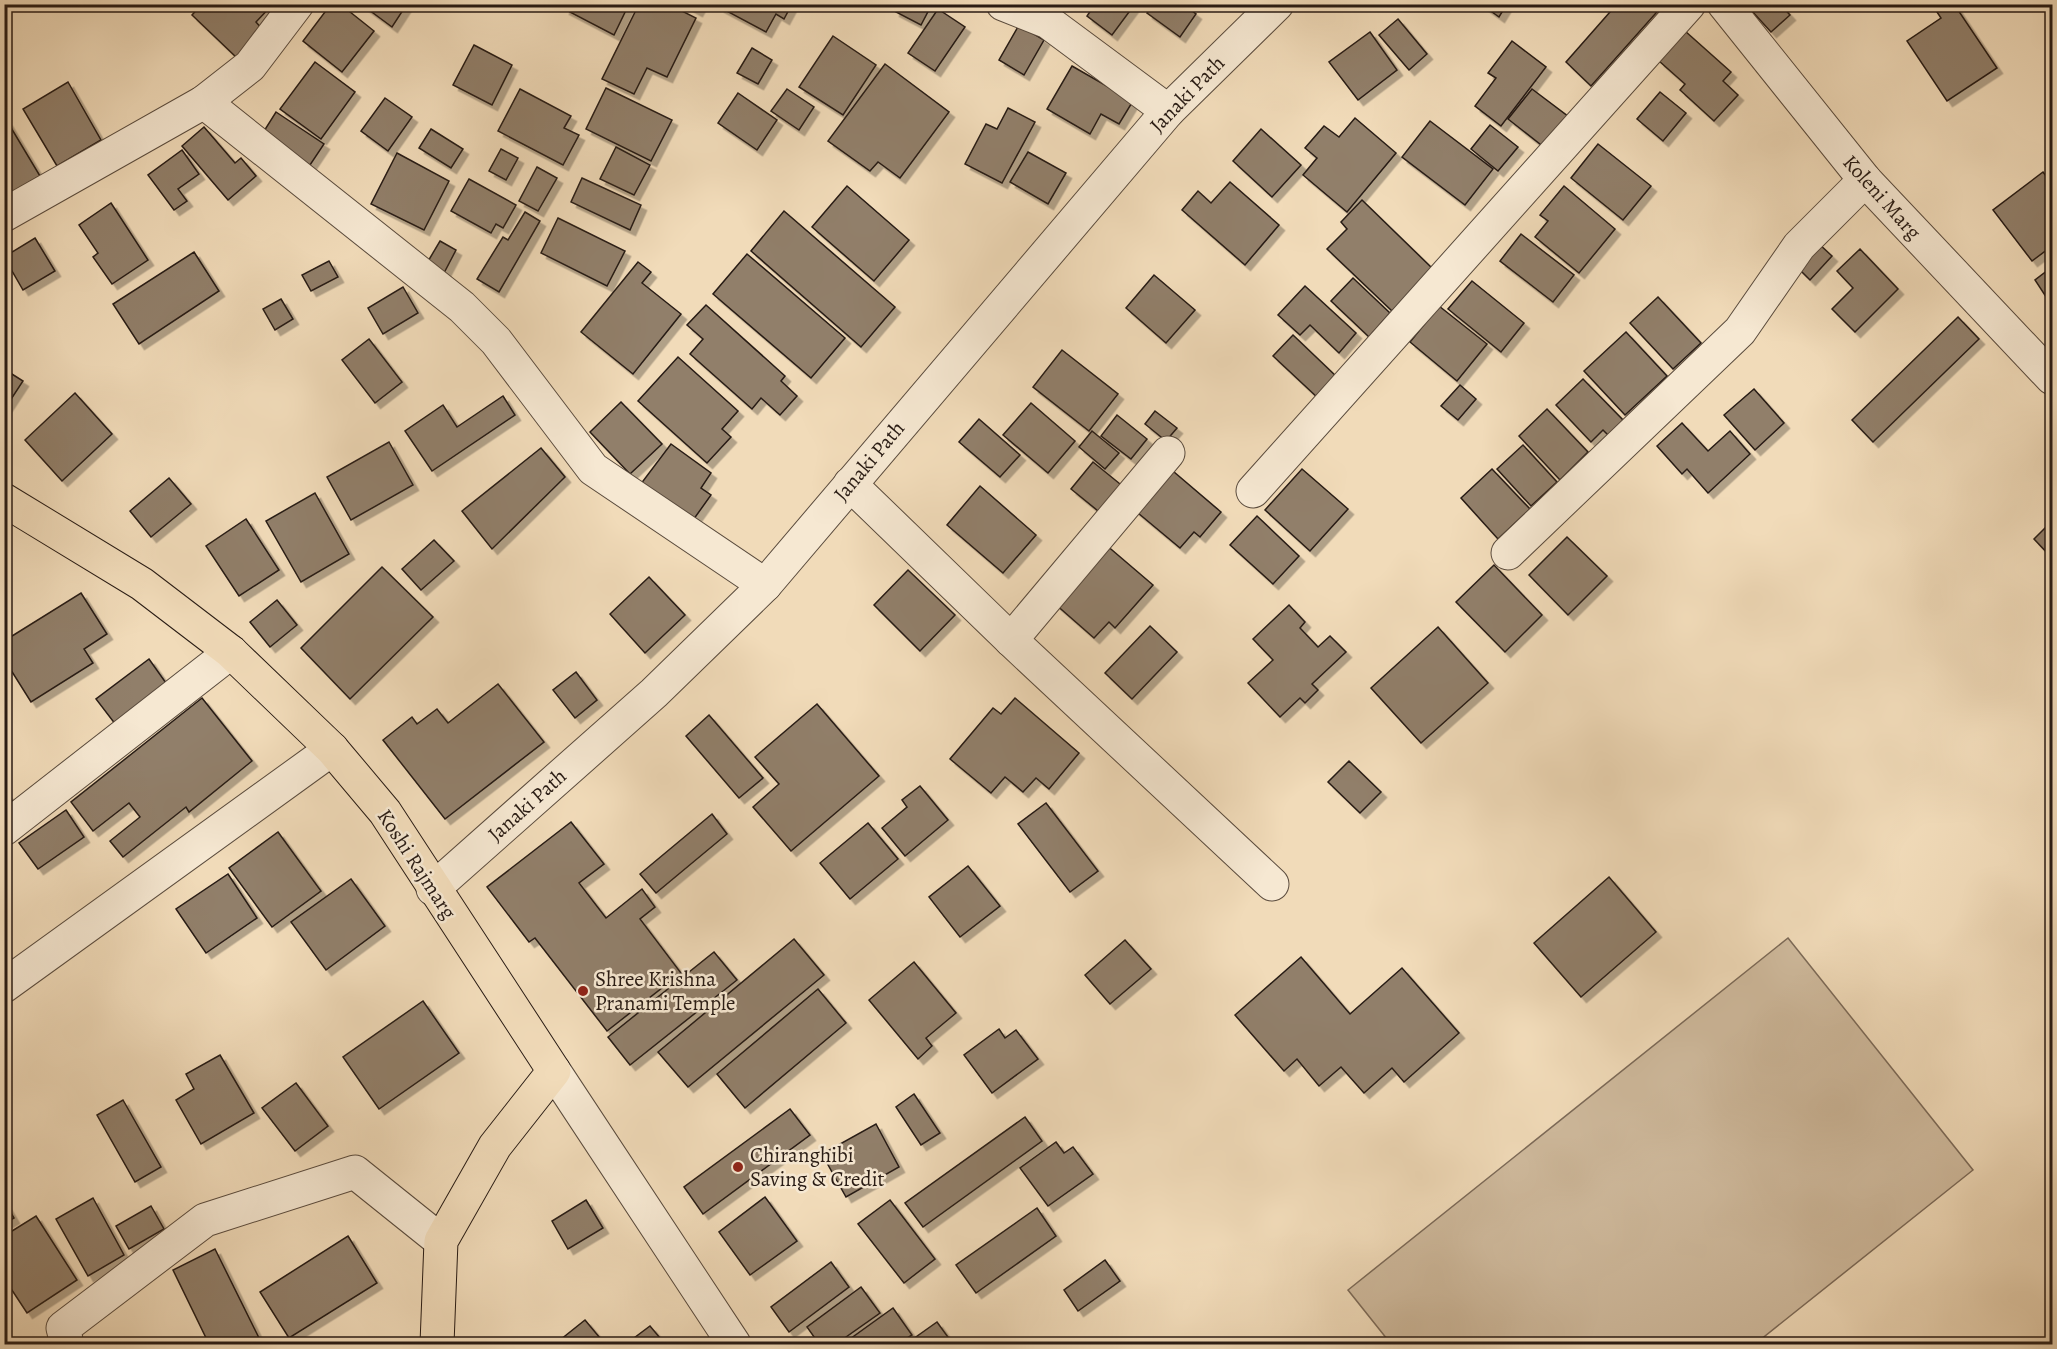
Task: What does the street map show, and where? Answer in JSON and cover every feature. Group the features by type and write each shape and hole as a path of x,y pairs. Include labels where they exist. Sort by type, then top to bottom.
{"main road":[{"name":"Koshi Rajmarg","path":"4,500 142,584 231,652 332,749 385,812 433,889 554,1071"},
{"path":"438,1344 441,1241 495,1146 554,1071"}],"street":[{"path":"4,215 204,102 250,66 297,4"},
{"path":"1003,4 1048,22 1168,111"},
{"name":"Janaki Path","path":"433,889 654,693 765,585 1168,111 1277,4"},
{"path":"1253,490 1689,4"},
{"name":"Koleni Marg","path":"1724,4 1865,180 2052,378"},
{"path":"204,102 462,307 496,341 593,469 765,585"},
{"path":"1508,553 1740,331 1799,246 1865,180"},
{"path":"1011,640 1168,453"},
{"path":"850,484 1011,640 1272,884"},
{"path":"4,829 231,652"},
{"path":"4,986 332,749"},
{"path":"554,1071 734,1344"},
{"path":"67,1344 63,1328 205,1220 355,1172 441,1241"}],"shaded area":[{"path":"1788,938 1973,1170 1755,1344 1391,1344 1348,1290"}],"building":[{"path":"202,4 273,4 256,22 263,30 237,58 192,15"},
{"path":"331,4 340,4 374,31 342,72 303,41"},
{"path":"361,4 407,4 392,27"},
{"path":"566,4 629,4 614,35 564,9"},
{"path":"639,4 668,4 696,18 667,77 647,68 634,94 602,79"},
{"path":"684,4 701,4 697,11"},
{"path":"720,4 792,4 784,19 776,14 766,32 719,7"},
{"path":"897,4 932,4 921,25 894,11"},
{"path":"1095,4 1135,4 1112,35 1087,16"},
{"path":"1153,4 1183,4 1196,14 1180,37 1147,13"},
{"path":"1481,4 1507,4 1499,17"},
{"path":"1617,4 1664,4 1591,86 1566,62"},
{"path":"1757,4 1780,4 1790,15 1771,32 1751,10"},
{"path":"1943,4 1954,4 1997,68 1947,101 1907,41 1941,18 1935,9"},
{"path":"938,9 965,27 935,71 908,53"},
{"path":"1398,19 1427,54 1409,70 1379,35"},
{"path":"1019,25 1044,40 1024,75 999,60"},
{"path":"1685,31 1731,72 1723,81 1738,95 1714,121 1680,90 1685,84 1659,61"},
{"path":"1370,32 1397,70 1358,100 1329,62"},
{"path":"833,36 876,65 843,115 799,87"},
{"path":"1512,41 1546,67 1501,126 1475,106 1496,78 1488,73"},
{"path":"474,45 512,65 492,105 453,85"},
{"path":"752,48 772,60 758,84 737,73"},
{"path":"315,62 355,92 321,139 280,109"},
{"path":"885,64 949,112 900,178 878,162 870,171 828,141"},
{"path":"1072,66 1133,101 1119,124 1101,114 1090,134 1047,109"},
{"path":"68,82 101,140 57,166 23,109"},
{"path":"606,88 672,120 651,161 586,129"},
{"path":"520,89 571,116 564,128 579,135 563,165 498,131"},
{"path":"787,89 814,107 799,130 771,111"},
{"path":"1532,89 1569,117 1545,148 1508,119"},
{"path":"1660,92 1686,113 1663,141 1637,119"},
{"path":"738,93 777,120 757,150 718,123"},
{"path":"385,98 412,117 388,151 361,131"},
{"path":"1008,108 1035,122 1002,183 965,164 986,124 997,129"},
{"path":"276,112 324,144 306,171 259,139"},
{"path":"1355,118 1396,153 1347,212 1303,175 1317,158 1305,148 1324,126 1339,137"},
{"path":"7,121 40,176 4,197 4,122"},
{"path":"1430,121 1493,169 1465,205 1402,157"},
{"path":"1490,125 1518,147 1498,171 1471,149"},
{"path":"204,127 235,163 241,158 256,176 228,200 182,146"},
{"path":"431,129 463,149 451,168 419,148"},
{"path":"1261,129 1301,165 1272,197 1233,161"},
{"path":"1598,144 1651,186 1623,220 1571,178"},
{"path":"616,147 650,165 634,195 600,179"},
{"path":"501,149 518,158 506,180 489,171"},
{"path":"182,150 199,174 178,189 187,201 174,210 148,175"},
{"path":"1028,152 1066,173 1048,204 1010,182"},
{"path":"397,153 449,181 424,230 371,204"},
{"path":"537,167 557,178 538,211 519,201"},
{"path":"2043,172 2052,184 2052,246 2032,261 1993,210"},
{"path":"582,178 641,205 630,230 571,202"},
{"path":"469,179 516,205 503,228 496,224 491,233 451,211"},
{"path":"1230,182 1279,225 1245,265 1182,210 1198,191 1211,203"},
{"path":"847,186 909,240 874,281 812,227"},
{"path":"1564,186 1615,229 1579,273 1535,237 1548,221 1540,215"},
{"path":"1362,200 1433,269 1392,311 1327,249 1347,229 1341,222"},
{"path":"111,203 148,260 112,284 93,257 98,253 79,225"},
{"path":"784,211 895,307 861,347 751,251"},
{"path":"525,212 540,221 499,292 477,279 503,237 508,240"},
{"path":"558,218 625,251 607,286 541,253"},
{"path":"1521,234 1574,275 1553,302 1500,261"},
{"path":"35,238 55,271 23,290 4,257"},
{"path":"440,241 456,250 444,273 427,263"},
{"path":"1818,243 1832,256 1810,280 1796,266"},
{"path":"1860,249 1898,289 1855,332 1832,309 1853,288 1837,271"},
{"path":"194,252 219,291 139,344 113,304"},
{"path":"747,254 845,338 811,378 713,294"},
{"path":"329,261 338,277 311,291 302,275"},
{"path":"638,262 651,272 642,283 681,314 633,374 581,332"},
{"path":"2052,267 2052,306 2035,280"},
{"path":"1154,275 1195,310 1166,343 1126,308"},
{"path":"1353,278 1390,313 1369,337 1331,301"},
{"path":"1472,281 1524,323 1501,352 1448,309"},
{"path":"1305,286 1356,333 1339,353 1310,325 1300,335 1278,315"},
{"path":"403,287 418,313 383,334 368,308"},
{"path":"1658,297 1701,343 1673,369 1630,323"},
{"path":"281,299 293,319 275,330 263,309"},
{"path":"706,305 785,376 781,381 797,396 780,415 761,398 752,409 690,354 703,339 687,325"},
{"path":"1439,306 1487,344 1457,381 1410,342"},
{"path":"1958,317 1979,339 1873,442 1852,420"},
{"path":"1626,332 1667,376 1625,415 1584,371"},
{"path":"1293,335 1338,378 1319,399 1273,356"},
{"path":"369,339 402,382 375,403 342,360"},
{"path":"1062,350 1118,394 1089,431 1033,387"},
{"path":"678,357 738,411 722,429 731,437 707,463 638,401"},
{"path":"4,369 23,381 4,410"},
{"path":"1583,379 1624,421 1609,436 1603,430 1591,442 1556,405"},
{"path":"1460,385 1476,399 1458,420 1441,406"},
{"path":"1754,389 1784,423 1755,450 1724,415"},
{"path":"75,393 112,434 62,481 25,440"},
{"path":"503,396 515,415 432,471 405,431 443,405 457,427"},
{"path":"621,402 662,444 630,474 590,432"},
{"path":"1031,403 1075,441 1048,473 1003,435"},
{"path":"1547,409 1588,452 1560,480 1519,436"},
{"path":"1155,411 1177,428 1166,441 1145,424"},
{"path":"1117,415 1147,439 1131,459 1101,436"},
{"path":"979,419 1020,455 1000,477 959,442"},
{"path":"1682,423 1708,451 1730,431 1750,454 1708,493 1687,469 1682,474 1657,446"},
{"path":"1092,431 1119,453 1105,469 1079,447"},
{"path":"389,442 413,485 351,520 327,477"},
{"path":"671,444 711,473 701,488 711,495 691,523 640,485"},
{"path":"1523,445 1557,482 1531,506 1497,469"},
{"path":"541,448 565,477 492,549 462,511"},
{"path":"1093,462 1125,488 1103,515 1071,489"},
{"path":"1167,466 1221,512 1200,537 1194,532 1180,548 1132,508"},
{"path":"1302,469 1348,509 1310,551 1265,510"},
{"path":"1492,469 1530,509 1498,539 1461,498"},
{"path":"169,478 191,504 151,537 130,511"},
{"path":"980,486 1036,535 1003,573 947,525"},
{"path":"315,493 349,554 301,582 266,521"},
{"path":"1257,516 1299,556 1273,584 1230,545"},
{"path":"246,519 279,570 239,596 206,546"},
{"path":"2052,521 2052,558 2034,539"},
{"path":"1567,537 1607,576 1568,615 1529,575"},
{"path":"434,540 454,561 421,590 402,569"},
{"path":"1105,544 1153,585 1115,628 1109,622 1094,638 1054,603"},
{"path":"1494,565 1542,615 1505,652 1456,602"},
{"path":"382,567 433,617 350,699 301,648"},
{"path":"908,570 955,615 920,651 874,605"},
{"path":"649,577 685,615 645,653 610,614"},
{"path":"81,593 107,634 84,649 93,663 31,702 4,659 4,641"},
{"path":"277,600 297,625 270,647 250,622"},
{"path":"1289,605 1305,622 1300,628 1318,647 1330,636 1346,652 1312,684 1318,690 1305,703 1300,698 1280,717 1248,683 1273,660 1253,639"},
{"path":"1150,626 1177,652 1132,699 1105,673"},
{"path":"1438,627 1488,683 1421,743 1371,688"},
{"path":"149,659 171,690 119,729 96,699"},
{"path":"576,672 597,700 575,718 553,690"},
{"path":"498,684 544,742 445,819 383,740 412,717 417,724 437,709 448,723"},
{"path":"202,698 252,761 189,812 186,807 123,857 110,841 140,817 129,803 93,831 71,802"},
{"path":"1015,698 1079,753 1049,789 1036,778 1023,792 1005,777 991,793 950,759 993,708 1001,714"},
{"path":"817,704 879,776 791,851 753,807 779,784 755,757"},
{"path":"709,715 763,778 739,798 686,736"},
{"path":"1349,761 1381,792 1360,813 1328,782"},
{"path":"920,786 948,820 905,856 882,828 907,807 902,800"},
{"path":"4,790 15,805 4,812"},
{"path":"1046,803 1098,871 1070,892 1018,824"},
{"path":"66,810 84,837 38,869 19,843"},
{"path":"712,814 727,834 656,893 640,874"},
{"path":"571,822 604,864 579,883 606,918 642,889 655,907 640,919 681,973 607,1031 535,938 529,942 487,887"},
{"path":"868,823 898,859 850,899 820,863"},
{"path":"278,832 321,891 272,927 229,868"},
{"path":"968,866 1000,906 960,937 929,897"},
{"path":"228,874 257,918 206,953 176,909"},
{"path":"1609,877 1656,932 1581,997 1534,943"},
{"path":"351,879 385,926 326,970 291,922"},
{"path":"794,939 824,975 688,1087 658,1052"},
{"path":"1125,940 1151,969 1110,1004 1085,975"},
{"path":"714,952 737,980 630,1065 608,1037"},
{"path":"1301,957 1350,1014 1402,968 1459,1033 1404,1082 1392,1068 1364,1093 1341,1067 1319,1086 1297,1059 1284,1071 1235,1015"},
{"path":"914,962 956,1013 926,1038 932,1046 918,1059 869,1000"},
{"path":"818,989 846,1023 745,1108 717,1074"},
{"path":"423,1001 459,1053 379,1109 343,1057"},
{"path":"999,1029 1005,1038 1016,1030 1038,1059 992,1093 964,1055"},
{"path":"220,1055 254,1113 201,1144 176,1100 194,1089 186,1074"},
{"path":"296,1083 328,1126 295,1151 262,1108"},
{"path":"914,1094 940,1133 921,1145 896,1107"},
{"path":"123,1100 161,1167 135,1182 97,1115"},
{"path":"790,1109 810,1135 703,1214 684,1187"},
{"path":"1025,1117 1042,1141 923,1227 905,1203"},
{"path":"876,1124 899,1167 846,1197 822,1154"},
{"path":"1056,1142 1064,1153 1073,1147 1093,1174 1048,1206 1020,1168"},
{"path":"765,1197 797,1241 750,1275 719,1232"},
{"path":"93,1198 124,1255 88,1276 56,1219"},
{"path":"586,1200 603,1228 568,1249 552,1221"},
{"path":"890,1200 935,1259 904,1283 858,1224"},
{"path":"4,1201 14,1218 4,1224"},
{"path":"151,1206 164,1229 129,1249 116,1226"},
{"path":"1037,1208 1056,1236 976,1293 956,1265"},
{"path":"36,1216 77,1280 27,1313 4,1278 4,1236"},
{"path":"348,1236 377,1283 289,1338 260,1292"},
{"path":"215,1249 262,1344 209,1344 173,1270"},
{"path":"1105,1260 1120,1281 1078,1311 1064,1290"},
{"path":"831,1262 849,1287 789,1332 771,1307"},
{"path":"861,1287 880,1313 836,1344 819,1344 807,1327"},
{"path":"893,1308 912,1335 898,1344 843,1344"},
{"path":"585,1320 605,1344 555,1344"},
{"path":"937,1322 953,1344 906,1344"},
{"path":"650,1326 665,1344 626,1344"}],"place":[{"name":"Shree Krishna Pranami Temple","path":"583,991"},
{"name":"Chiranghibi Saving & Credit","path":"738,1167"}]}
